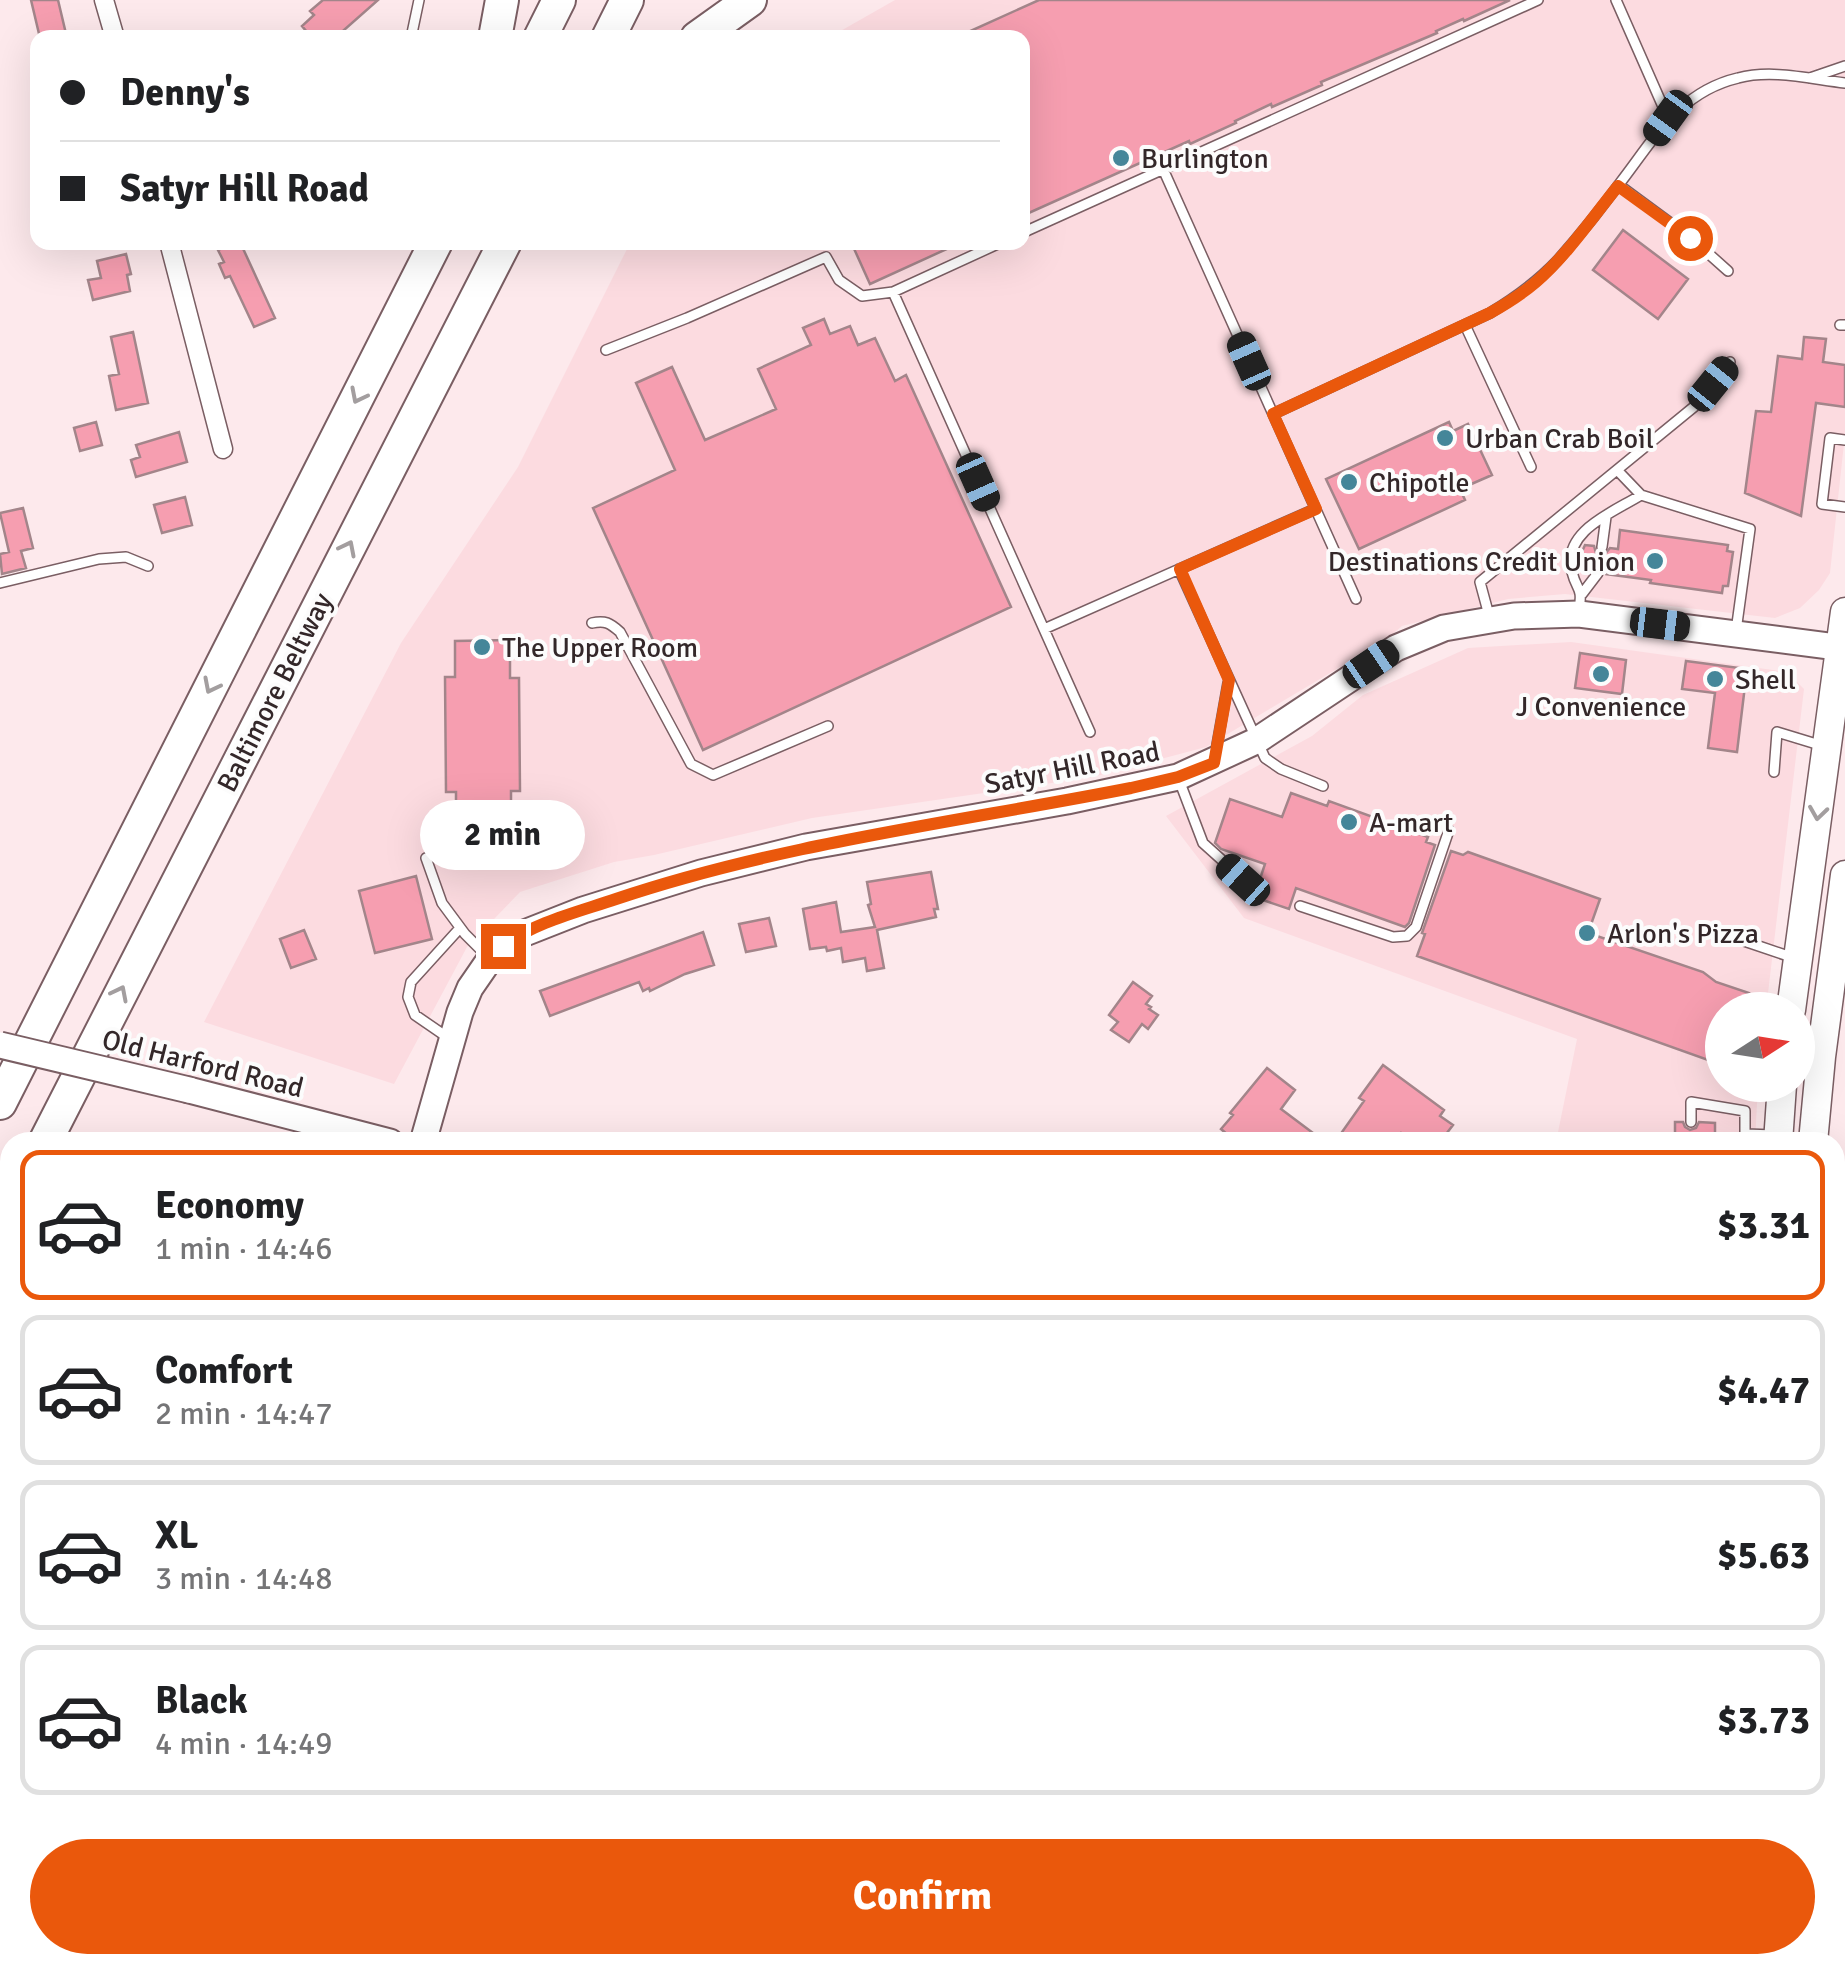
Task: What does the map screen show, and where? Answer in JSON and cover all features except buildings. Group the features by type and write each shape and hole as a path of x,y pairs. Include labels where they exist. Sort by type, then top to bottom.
{"highway":[{"path":"496,30 502,0"},
{"path":"544,30 559,0"},
{"path":"612,30 627,0"},
{"path":"708,30 750,0"},
{"path":"402,310 424,250"},
{"path":"0,1103 432,250"},
{"name":"Baltimore Beltway","path":"50,1132 500,250"},
{"path":"469,314 513,250"}],"main road":[{"path":"1793,992 1845,612"},
{"path":"1815,1132 1839,971 1845,875"},
{"path":"1779,1132 1781,1102"}],"street":[{"path":"110,2 113,30"},
{"path":"171,250 224,449"},
{"name":"Satyr Hill Road","path":"426,1132 470,988 490,959 516,936 656,885 806,847 1083,798 1178,777 1256,741 1396,648 1444,628 1554,613 1580,604 1736,634 1843,648"},
{"path":"1797,960 1839,971"},
{"name":"Old Harford Road","path":"0,1045 351,1132"}],"lane":[{"path":"413,30 419,0"},
{"path":"1030,229 1538,0"},
{"path":"1616,0 1668,118"},
{"path":"1807,79 1845,66"},
{"path":"1273,414 1490,313 1538,281 1618,186 1668,118 1707,90 1738,78 1767,74 1845,84"},
{"path":"1829,82 1845,94"},
{"path":"1164,169 1356,598"},
{"path":"1618,186 1728,271"},
{"path":"606,350 826,257 839,280 862,296 893,292 985,250"},
{"path":"893,292 1090,732"},
{"path":"1465,325 1531,466"},
{"path":"1491,619 1480,582 1695,406 1730,362"},
{"path":"1845,440 1830,438 1822,504 1845,507"},
{"path":"1618,471 1641,496 1750,529 1736,634"},
{"path":"1580,604 1571,569 1579,536 1590,525 1641,496"},
{"path":"1044,629 1316,509"},
{"path":"1602,547 1606,517"},
{"path":"0,583 99,558 126,557 148,566"},
{"path":"1180,569 1265,758 1281,770 1324,786"},
{"path":"1580,604 1598,572"},
{"path":"592,623 610,623 620,632 690,764 713,775 828,726"},
{"path":"1214,763 1229,680"},
{"path":"1774,772 1777,732 1827,747"},
{"path":"1178,777 1203,842 1243,880"},
{"path":"1300,906 1393,937 1407,936 1416,927 1449,830"},
{"path":"426,858 442,903 490,959"},
{"path":"452,1040 414,1016 408,997 411,982 460,928"},
{"path":"1744,940 1797,960"},
{"path":"1690,1122 1691,1102 1745,1111 1745,1132"}],"shaded area":[{"path":"895,0 1845,0 1845,434 1830,573 1800,608 1775,618 1565,594 1508,599 1402,626 1387,639 1206,747 1093,777 812,818 614,862 520,892 467,947 394,1084 204,1022 401,643 518,467 626,250 1030,250 1030,30 842,30"},
{"path":"1571,642 1787,672 1804,689 1768,992 1705,992 1705,1102 1757,1102 1756,1132 1558,1132 1577,1039 1244,918 1166,816 1312,736 1363,695 1468,648"}],"place":[{"name":"Burlington","path":"1121,158"},
{"name":"Urban Crab Boil","path":"1445,438"},
{"name":"Chipotle","path":"1349,482"},
{"name":"Destinations Credit Union","path":"1655,561"},
{"name":"The Upper Room","path":"482,647"},
{"name":"J Convenience","path":"1601,674"},
{"name":"Shell","path":"1715,679"},
{"name":"A-mart","path":"1349,822"},
{"name":"Arlon's Pizza","path":"1587,933"}],"route":[{"path":"503,946 516,936 583,910 701,873 806,847 1131,788 1178,777 1214,763 1229,680 1180,569 1316,509 1273,414 1516,298 1538,281 1618,186 1690,238"}]}
